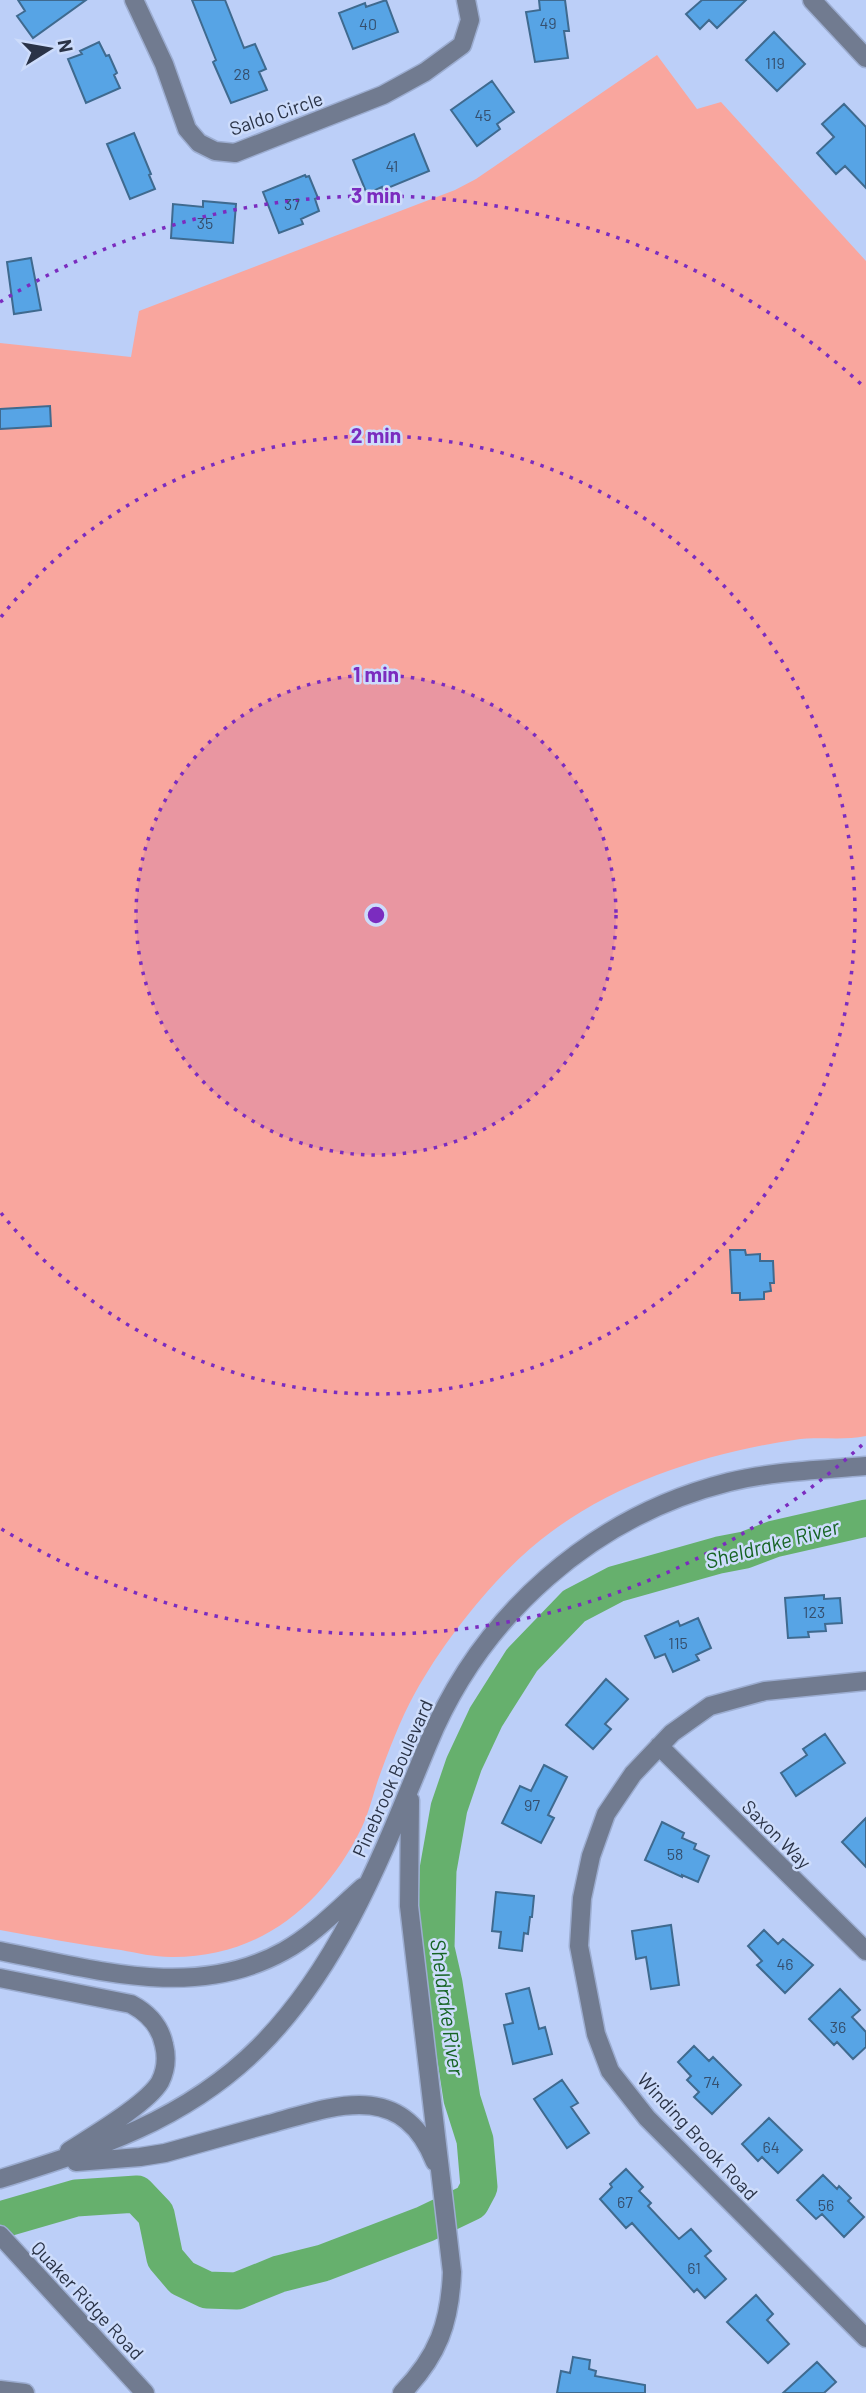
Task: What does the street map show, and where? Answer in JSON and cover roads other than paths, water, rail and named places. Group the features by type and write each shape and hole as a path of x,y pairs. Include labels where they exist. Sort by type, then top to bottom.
{"street":[{"name":"Saldo Circle","path":"134,0 164,64 187,129 200,143 215,151 235,153 383,95 425,72 462,45 470,20 466,0"},
{"path":"812,0 866,58"},
{"name":"Pinebrook Boulevard","path":"0,2179 96,2148 153,2123 182,2107 238,2067 261,2045 301,1997 338,1941 387,1846 440,1717 472,1660 512,1611 569,1558 629,1520 701,1490 758,1476 866,1466"},
{"name":"Winding Brook Road","path":"866,1681 765,1691 710,1706 672,1733 633,1774 606,1814 591,1856 582,1898 579,1946 596,2034 610,2071 647,2118 866,2338"},
{"name":"Saxon Way","path":"659,1746 866,1951"},
{"path":"402,2393 434,2352 449,2314 452,2272 409,1906 411,1789"},
{"path":"0,1951 132,1977 158,1979 209,1976 259,1963 284,1951 305,1937 369,1882"},
{"path":"0,1978 131,2004 152,2018 164,2041 165,2070 159,2084 138,2103 51,2163"},
{"path":"51,2163 165,2153 321,2109 359,2104 385,2109 408,2123 426,2144 441,2178"},
{"name":"Quaker Ridge Road","path":"0,2235 145,2393"},
{"path":"0,2390 24,2393"}],"waterway":[{"name":"Sheldrake River","path":"0,2220 76,2198 137,2194 156,2214 165,2258 182,2278 207,2290 237,2291 279,2274 323,2263 425,2224 471,2202 479,2187 475,2140 462,2099 436,1948 438,1870 449,1808 464,1764 486,1717 522,1660 574,1606 616,1584 745,1550 774,1539 866,1518"}]}
